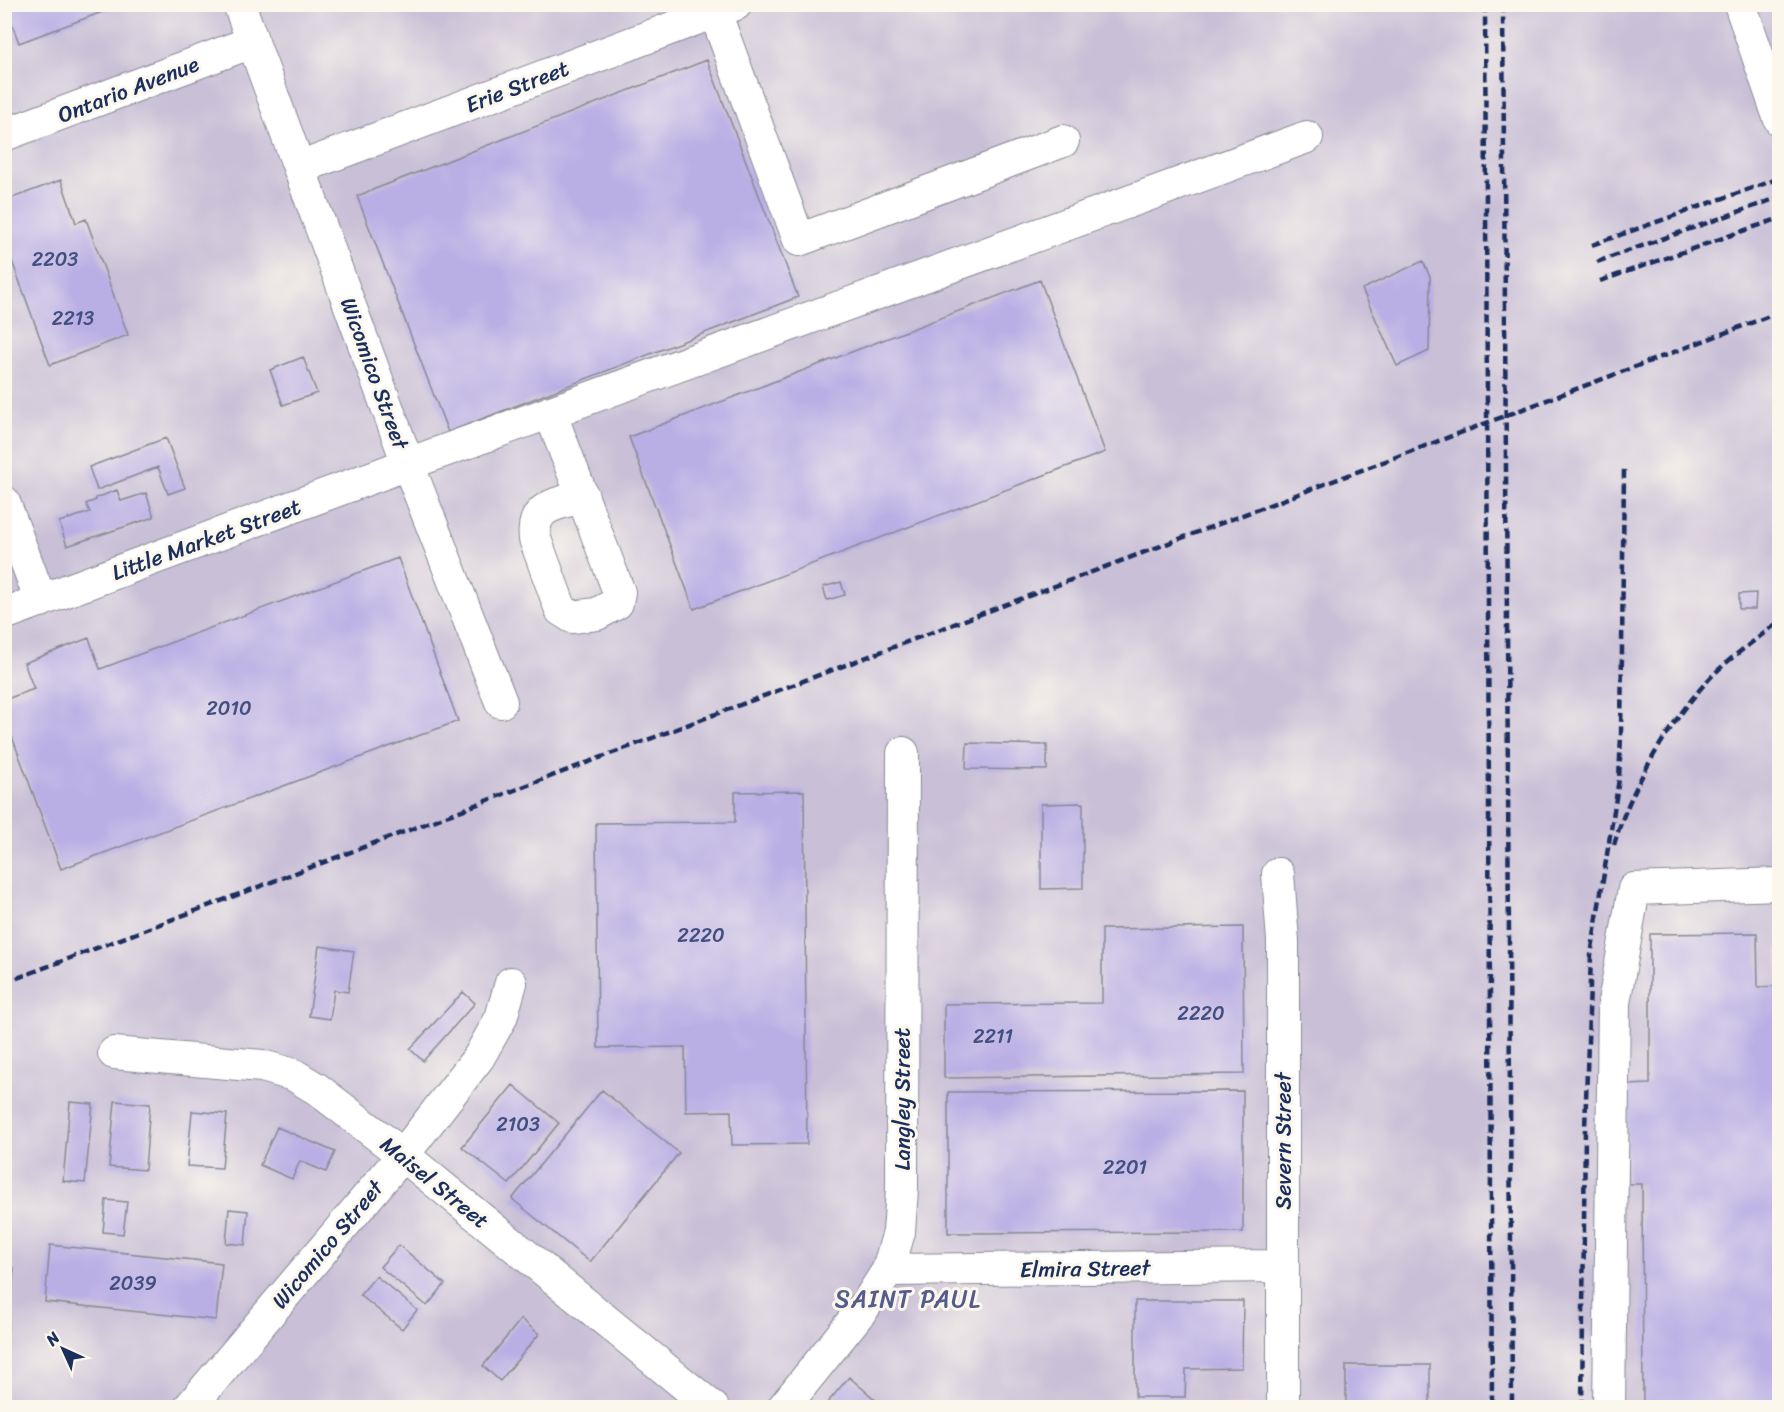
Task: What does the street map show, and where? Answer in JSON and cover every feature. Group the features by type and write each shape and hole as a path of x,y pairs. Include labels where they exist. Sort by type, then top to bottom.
{"street":[{"name":"Wicomico Street","path":"239,4 408,464 501,702"},
{"path":"1740,4 1779,120"},
{"path":"721,7 799,240 1063,141"},
{"name":"Erie Street","path":"299,168 721,7"},
{"name":"Ontario Avenue","path":"4,135 252,42"},
{"name":"Little Market Street","path":"4,614 550,412 1308,137"},
{"path":"550,412 584,496"},
{"path":"4,502 41,601"},
{"name":"Langley Street","path":"783,1407 866,1306 888,1270 899,1232 902,1189 903,753"},
{"name":"Severn Street","path":"1278,874 1283,941 1283,1407"},
{"path":"1609,1407 1614,1003 1634,889 1779,884"},
{"name":"Wicomico Street","path":"189,1407 403,1155 479,1057 501,1018 511,983"},
{"name":"Maisel Street","path":"114,1053 262,1066 294,1076 317,1089 403,1155 713,1407"},
{"name":"Elmira Street","path":"888,1270 1283,1266"}],"shaded area":[{"path":"5,5 1779,5 1779,1407 5,1408"}],"building":[{"path":"15,4 121,5 19,43 6,8"},
{"path":"707,60 798,297 448,432 357,196"},
{"path":"61,180 76,223 86,219 128,335 50,365 8,250 4,252 4,201"},
{"path":"1423,261 1430,277 1429,351 1397,366 1362,289"},
{"path":"1040,280 1105,452 694,609 629,437"},
{"path":"303,357 317,393 283,405 270,370"},
{"path":"166,438 185,488 168,494 158,467 97,490 89,467"},
{"path":"117,490 121,501 146,493 154,517 67,546 59,522 90,512 86,504"},
{"path":"398,558 458,721 61,869 4,715 4,700 34,689 24,663 89,638 100,669"},
{"path":"841,582 845,595 827,600 823,587"},
{"path":"1756,593 1755,609 1739,609 1739,594"},
{"path":"967,743 1047,745 1047,770 966,769"},
{"path":"804,791 807,1144 732,1145 731,1111 686,1112 685,1047 598,1048 596,823 735,822 735,792"},
{"path":"1083,803 1083,888 1041,889 1041,804"},
{"path":"1243,927 1244,1074 944,1078 944,1004 1102,1003 1102,929"},
{"path":"1757,933 1758,987 1780,986 1780,1408 1643,1408 1642,1184 1628,1184 1627,1085 1650,1084 1650,934"},
{"path":"319,946 354,951 348,992 334,990 330,1019 309,1016"},
{"path":"463,992 475,1003 423,1061 410,1049"},
{"path":"513,1085 559,1123 509,1184 462,1147"},
{"path":"602,1090 679,1153 590,1262 512,1199"},
{"path":"1243,1091 1243,1232 948,1233 948,1092"},
{"path":"115,1101 150,1104 145,1170 109,1167"},
{"path":"70,1102 93,1104 85,1183 63,1181"},
{"path":"192,1111 227,1114 222,1168 187,1166"},
{"path":"277,1127 335,1152 326,1172 300,1161 292,1179 260,1165"},
{"path":"106,1200 127,1202 123,1234 103,1232"},
{"path":"229,1209 248,1211 245,1245 226,1243"},
{"path":"50,1245 222,1263 216,1320 45,1302"},
{"path":"399,1245 445,1284 427,1306 380,1267"},
{"path":"4,1267 14,1268 6,1348 4,1348"},
{"path":"376,1276 417,1310 402,1329 360,1295"},
{"path":"1135,1301 1243,1301 1242,1368 1186,1369 1185,1397 1135,1397"},
{"path":"521,1319 539,1334 500,1381 483,1366"},
{"path":"1346,1365 1430,1365 1430,1408 1346,1408"},
{"path":"849,1377 885,1408 823,1408"}],"railway":[{"path":"1485,4 1492,1408"},
{"path":"1503,4 1512,1408"},
{"path":"1592,245 1780,178"},
{"path":"1597,262 1780,197"},
{"path":"1600,281 1780,218"},
{"path":"4,983 1780,312"},
{"path":"1582,1408 1585,1129 1591,955 1619,779 1624,469"},
{"path":"1614,845 1641,778 1682,712 1712,676 1780,621"}],"district":[{"name":"SAINT PAUL","path":"908,1299"}]}
